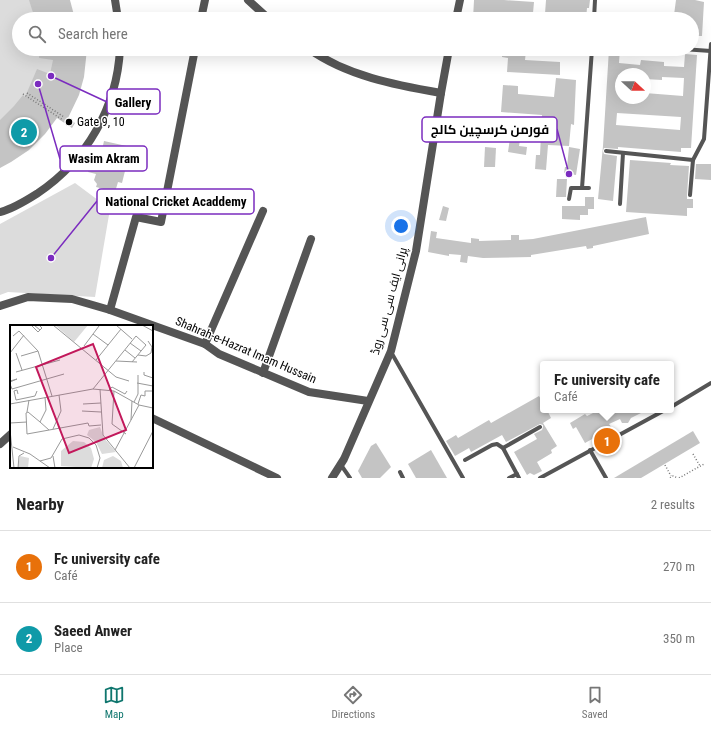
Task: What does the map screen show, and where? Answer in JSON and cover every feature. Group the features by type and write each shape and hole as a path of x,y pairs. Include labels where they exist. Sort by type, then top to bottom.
{"street":[{"path":"115,0 117,12"},
{"path":"202,12 205,0"},
{"path":"248,0 261,12"},
{"path":"457,12 460,0"},
{"path":"0,212 28,199 49,185 73,164 89,143 102,122 118,75 119,56"},
{"path":"110,310 136,218 161,222 194,56"},
{"path":"318,56 343,68 383,81 441,93"},
{"name":"پرانی ایف سی سی روڈ","path":"332,478 340,464 391,351 416,250 448,56"},
{"path":"205,344 263,211"},
{"path":"263,373 311,239"},
{"name":"Shahrah-e-Hazrat Imam Hussain","path":"0,306 28,296 72,299 110,310 152,325"},
{"name":"Shahrah-e-Hazrat Imam Hussain","path":"153,325 205,344 219,354 309,392 368,401"},
{"path":"153,418 277,478"},
{"path":"0,444 10,435"}],"lane":[{"path":"594,12 595,0"},
{"path":"690,195 693,160 704,140 711,44"},
{"path":"699,50 711,51"},
{"path":"582,188 591,56"},
{"path":"606,152 693,160"},
{"path":"620,204 624,153"},
{"path":"569,199 571,188 588,188"},
{"path":"391,351 463,478"},
{"path":"674,405 711,383"},
{"path":"540,478 659,413"},
{"path":"503,448 540,426"},
{"path":"466,460 492,445 497,444 503,448 518,476 509,478"},
{"path":"590,450 606,478"},
{"path":"340,464 350,478"},
{"path":"400,472 404,478"}],"path":[{"path":"27,93 64,117"},
{"path":"23,94 63,120"},
{"path":"693,454 700,466"},
{"path":"665,465 671,477 675,476 679,478 704,464"}],"shaded area":[{"path":"0,0 69,0 72,12 12,12 12,56 70,56 0,164"},
{"path":"75,183 110,209 95,297 8,292 0,295 0,224"}],"building":[{"path":"29,0 70,0 73,12 33,12"},
{"path":"474,0 534,2 533,12 473,12"},
{"path":"546,0 590,0 589,8 587,8 587,12 545,12"},
{"path":"676,0 695,0 704,2 702,36 699,36 699,12 674,12"},
{"path":"39,56 86,56 84,77 79,95 68,118 75,123 72,128 57,118 45,134 29,150 0,168 0,120 23,95 25,97 37,69 50,74 53,60 39,58"},
{"path":"525,56 525,60 560,62 560,75 507,72 508,58 502,57"},
{"path":"609,56 620,56 619,63 640,65 641,60 664,62 664,66 684,67 685,56 697,56 691,148 681,148 681,152 618,147 618,149 604,148 604,154 617,156 613,201 598,199","holes":["617,113 681,117 680,130 616,125"]},
{"path":"556,78 576,80 574,125 571,124 569,146 548,145 546,170 535,169 536,155 540,155 542,115 501,112 503,85 518,86 518,94 554,97"},
{"path":"510,138 520,140 519,146 527,147 526,155 508,152"},
{"path":"104,141 131,147 122,183 118,182 115,192 96,187 97,184 94,180 96,174 88,172 91,161 99,163"},
{"path":"485,147 496,148 495,167 484,167"},
{"path":"569,147 580,149 576,175 564,173 565,167 567,167"},
{"path":"630,160 689,166 687,199 693,199 693,208 687,208 687,216 626,212"},
{"path":"696,164 711,164 711,180 695,179"},
{"path":"557,179 567,179 566,197 556,197"},
{"path":"585,197 594,197 594,209 588,209 588,215 580,215 580,220 562,219 562,206 585,206"},
{"path":"443,206 449,208 446,221 439,220"},
{"path":"646,217 649,234 593,246 593,248 587,249 586,246 531,255 531,257 483,258 468,256 467,263 460,262 461,255 449,254 449,256 428,252 431,231 437,232 436,238 471,243 471,238 479,239 479,241 511,240 511,235 519,235 519,240 533,239"},
{"path":"539,396 540,413 548,413 551,418 543,423 557,446 551,450 552,453 537,462 542,471 534,475 530,473 527,475 514,452 537,439 534,434 542,430 543,425 540,424 506,442 502,435 471,452 469,448 455,456 446,441 456,435 458,438 489,420 491,423"},
{"path":"593,413 641,413 631,418 628,423 622,423 620,419 609,424 612,428 585,443 576,427 573,429 570,423 585,414 587,416"},
{"path":"693,431 700,443 641,478 614,478"},
{"path":"376,443 391,467 380,478 362,478 358,471 371,446"},
{"path":"431,450 447,478 416,478 408,464"}],"place":[{"name":"Gallery","path":"51,76"},
{"name":"Wasim Akram","path":"38,84"},
{"name":"Gate 9, 10","path":"69,122"},
{"name":"Saeed Anwer","path":"24,132"},
{"name":"فورمن کرسچین کالج","path":"569,174"},
{"name":"National Cricket Acaddemy","path":"51,258"},
{"name":"Fc university cafe","path":"607,441"}]}
